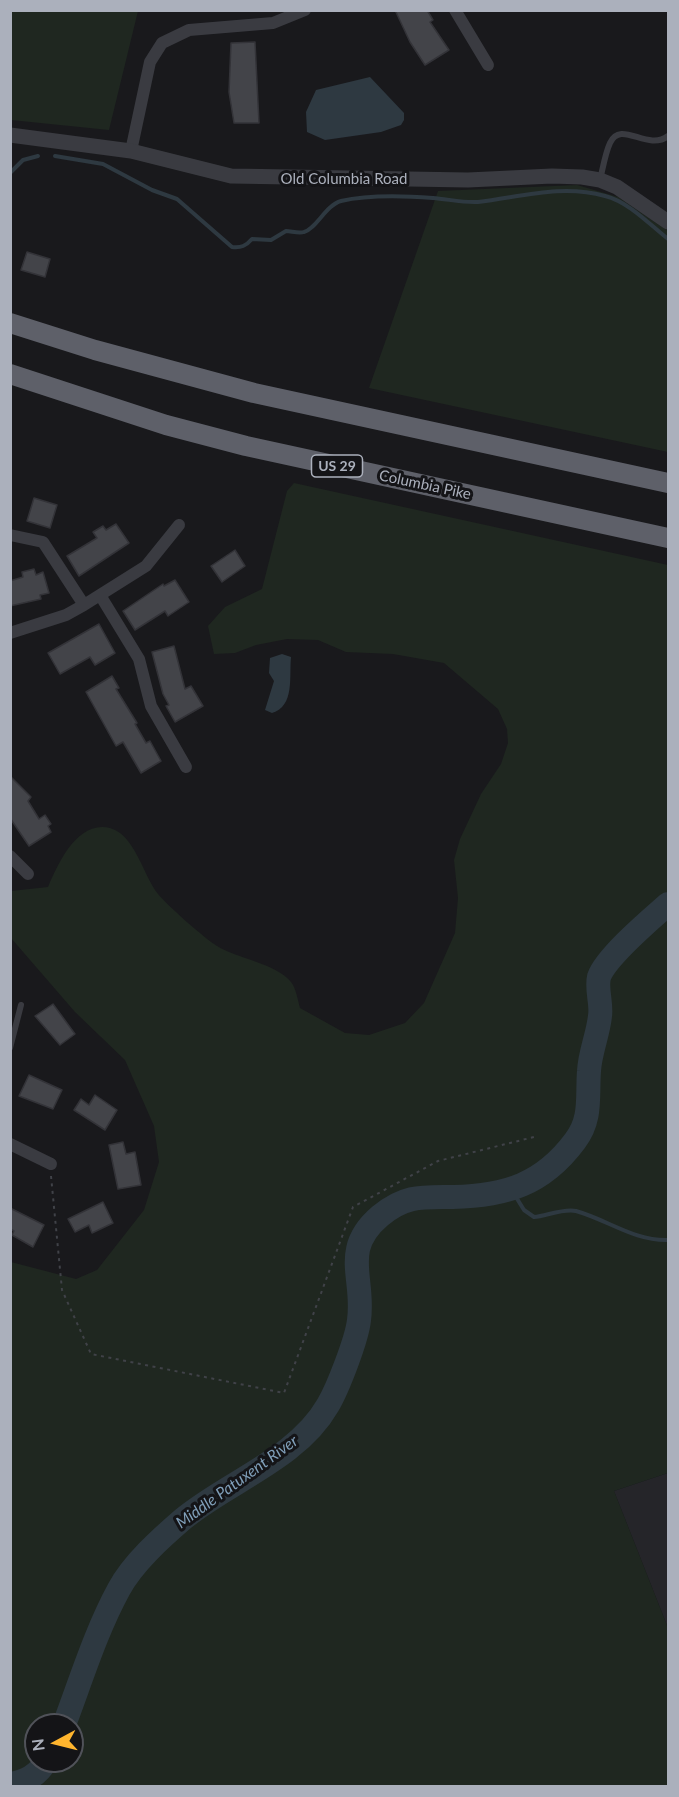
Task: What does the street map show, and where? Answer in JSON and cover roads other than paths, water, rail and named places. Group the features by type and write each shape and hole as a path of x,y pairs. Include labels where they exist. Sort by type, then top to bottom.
{"highway":[{"path":"10,323 95,350 254,393 669,483"},
{"name":"Columbia Pike","path":"10,374 156,421 246,446 669,538"}],"street":[{"path":"131,151 150,62 162,43 189,30 273,23 305,10"},
{"path":"455,10 488,65"},
{"name":"Old Columbia Road","path":"10,135 131,151 231,176 267,179 468,180 552,176 600,180 639,201 669,222"},
{"path":"10,633 66,615 146,566 179,525"},
{"path":"10,535 43,542 84,605"},
{"path":"100,595 139,659 151,706 186,767"},
{"path":"10,856 28,874"},
{"path":"10,1144 51,1164"}],"lane":[{"path":"600,180 610,141 617,135 626,134 648,142 663,141 669,136"},
{"path":"10,1047 21,1005"}],"waterway":[{"path":"10,173 23,160 38,156"},
{"path":"55,156 103,164 152,190 177,199 232,247 243,246 252,239 271,240 286,231 304,232 336,203 351,199 399,196 478,202 557,191 589,193 614,199 638,214 668,239"},
{"name":"Middle Patuxent River","path":"68,1713 103,1622 119,1589 140,1560 201,1505 281,1455 315,1424 328,1405 337,1387 358,1328 360,1305 357,1253 368,1229 389,1209 406,1201 423,1197 490,1194 522,1185 550,1168 575,1141 584,1124 588,1108 590,1064 599,1023 599,977 619,949 668,904"},
{"path":"511,1189 524,1210 534,1217 576,1211 632,1234 668,1240"},
{"name":"Middle Patuxent River","path":"10,1784 21,1782 36,1773"}]}
